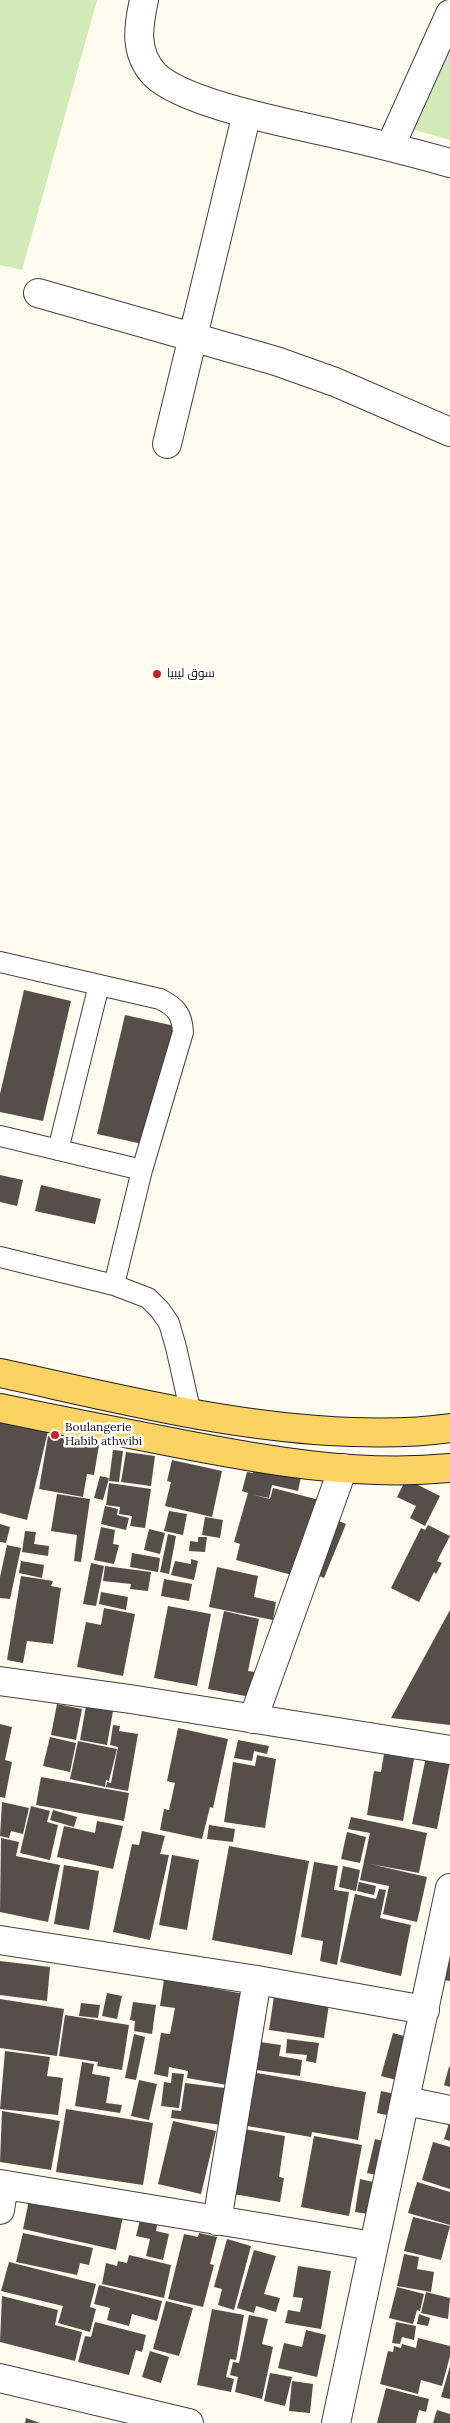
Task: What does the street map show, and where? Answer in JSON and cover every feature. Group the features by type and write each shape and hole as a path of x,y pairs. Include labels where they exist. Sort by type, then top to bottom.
{"main road":[{"path":"0,1373 191,1414 259,1425 327,1431 396,1433 450,1428"},
{"path":"0,1408 249,1458 378,1471 450,1468"}],"street":[{"path":"144,0 139,23 139,47 145,62 171,88 247,113 450,162"},
{"path":"390,147 450,14"},
{"path":"166,444 194,336 247,113"},
{"path":"38,293 276,360 327,379 450,432"},
{"path":"253,1719 343,1468"},
{"path":"0,1681 450,1750"},
{"path":"336,2423 425,2010 442,1964 450,1888"},
{"path":"0,1940 257,1980 425,2010"},
{"path":"217,2220 257,1980"},
{"path":"406,2101 450,2110"},
{"path":"1,2193 217,2220 373,2246"},
{"path":"2,2384 189,2423"}],"lane":[{"path":"0,962 160,999 178,1011 183,1020 183,1032 142,1170 114,1285"},
{"path":"58,1150 100,984"},
{"path":"0,1136 142,1170"},
{"path":"0,1257 114,1285 148,1298 160,1310 168,1323 176,1347 191,1414"}],"green space":[{"path":"0,0 97,0 22,270 0,265"},
{"path":"450,17 450,140 400,126"}],"building":[{"path":"24,990 71,1001 43,1121 0,1112 0,1094"},
{"path":"125,1015 175,1026 147,1145 97,1134"},
{"path":"0,1175 23,1180 17,1206 0,1202"},
{"path":"41,1185 101,1199 95,1224 35,1211"},
{"path":"0,1416 49,1427 27,1520 0,1513"},
{"path":"74,1435 100,1439 94,1475 87,1474 83,1497 39,1489 48,1436 74,1440"},
{"path":"113,1450 123,1451 119,1482 109,1481"},
{"path":"126,1452 155,1456 151,1486 121,1482"},
{"path":"257,1459 302,1472 298,1491 272,1485 269,1498 254,1495 270,1499 273,1488 327,1502 307,1579 236,1560 240,1544 234,1542 248,1493 242,1491 247,1472 253,1473"},
{"path":"172,1460 222,1471 212,1517 165,1506 171,1482 167,1481"},
{"path":"100,1476 109,1478 103,1500 94,1498"},
{"path":"406,1479 440,1496 425,1526 410,1518 416,1506 397,1497"},
{"path":"109,1483 151,1489 145,1528 130,1526 132,1516 119,1514 120,1507 106,1505"},
{"path":"57,1494 90,1499 81,1562 74,1561 77,1535 51,1531"},
{"path":"105,1506 118,1509 117,1515 129,1518 126,1530 101,1524"},
{"path":"169,1511 187,1514 183,1535 164,1531"},
{"path":"205,1517 223,1520 220,1538 202,1535"},
{"path":"334,1519 346,1524 324,1578 312,1573"},
{"path":"0,1524 10,1527 6,1543 0,1542"},
{"path":"428,1525 450,1536 437,1561 442,1563 436,1574 434,1572 419,1602 391,1588 421,1528 425,1530"},
{"path":"101,1527 115,1530 113,1544 119,1545 114,1564 94,1560"},
{"path":"149,1529 165,1533 160,1554 144,1550"},
{"path":"25,1531 36,1532 34,1544 49,1546 48,1556 22,1552"},
{"path":"168,1534 176,1536 169,1574 160,1572"},
{"path":"198,1537 207,1537 205,1552 189,1551 190,1541 198,1542"},
{"path":"7,1545 21,1548 10,1599 0,1598 0,1577"},
{"path":"132,1553 160,1558 158,1572 130,1567"},
{"path":"191,1559 198,1561 194,1580 171,1575 175,1561 191,1564"},
{"path":"21,1561 44,1565 42,1578 19,1573"},
{"path":"91,1563 104,1566 96,1606 83,1604"},
{"path":"105,1566 151,1572 148,1591 130,1589 131,1584 103,1581"},
{"path":"217,1567 258,1576 254,1597 276,1602 273,1620 209,1607"},
{"path":"21,1576 53,1581 51,1586 61,1588 53,1644 27,1641 23,1663 7,1660"},
{"path":"164,1579 192,1584 189,1601 161,1596"},
{"path":"101,1592 128,1597 126,1610 99,1604"},
{"path":"168,1606 211,1614 197,1686 154,1678"},
{"path":"104,1608 135,1614 123,1676 77,1667 86,1622 101,1625"},
{"path":"450,1610 450,1725 391,1718"},
{"path":"224,1611 259,1619 248,1671 261,1673 256,1698 208,1689"},
{"path":"57,1704 82,1709 76,1740 51,1735"},
{"path":"86,1706 113,1711 107,1745 80,1740"},
{"path":"0,1724 12,1727 5,1760 12,1762 5,1798 0,1797"},
{"path":"113,1725 120,1726 119,1731 138,1734 128,1791 106,1787 107,1782 111,1783 118,1747 110,1745"},
{"path":"178,1728 228,1739 213,1808 210,1807 202,1839 160,1830 164,1809 169,1810 175,1783 167,1781"},
{"path":"50,1737 76,1743 70,1772 43,1766"},
{"path":"238,1740 269,1746 267,1754 254,1751 252,1761 234,1758"},
{"path":"78,1741 117,1749 109,1781 106,1780 105,1787 70,1779"},
{"path":"384,1754 414,1759 403,1821 367,1815 374,1771 381,1772"},
{"path":"257,1755 276,1759 265,1828 224,1822 233,1762 255,1766"},
{"path":"426,1757 450,1762 437,1829 412,1824"},
{"path":"41,1777 129,1793 124,1821 36,1805"},
{"path":"2,1802 29,1808 23,1834 11,1831 9,1838 0,1836"},
{"path":"31,1806 50,1811 47,1822 58,1825 50,1860 20,1853"},
{"path":"53,1810 77,1817 74,1827 50,1820"},
{"path":"351,1817 427,1833 419,1873 370,1864 427,1877 417,1922 383,1914 389,1886 360,1880 370,1833 348,1829"},
{"path":"97,1821 123,1826 113,1869 57,1857 64,1826 95,1833"},
{"path":"209,1825 235,1829 233,1842 207,1839"},
{"path":"142,1831 165,1836 160,1854 169,1855 150,1940 113,1932 132,1844 139,1845"},
{"path":"347,1832 366,1837 360,1863 341,1859"},
{"path":"1,1838 19,1842 16,1856 60,1865 48,1922 0,1912"},
{"path":"229,1846 309,1861 292,1955 212,1940"},
{"path":"172,1855 199,1860 187,1930 159,1925"},
{"path":"314,1862 338,1866 334,1890 349,1892 337,1965 320,1961 323,1941 301,1937"},
{"path":"64,1865 99,1871 89,1930 54,1924"},
{"path":"343,1866 360,1870 356,1891 339,1887"},
{"path":"359,1882 376,1886 374,1895 357,1891"},
{"path":"379,1889 386,1890 380,1918 411,1925 401,1976 340,1962 355,1894 376,1899"},
{"path":"440,1954 450,1955 450,1981 437,1979"},
{"path":"0,1961 50,1967 47,2001 0,1995"},
{"path":"164,1979 244,1994 227,2085 187,2078 188,2071 169,2067 168,2077 154,2074 161,2033 170,2034 175,2008 160,2006"},
{"path":"107,1993 122,1996 117,2019 102,2016"},
{"path":"274,1996 329,2004 324,2038 269,2030"},
{"path":"0,1999 64,2009 57,2056 0,2048"},
{"path":"133,2002 156,2005 152,2034 134,2031 135,2021 130,2020"},
{"path":"81,2003 100,2005 98,2018 79,2016"},
{"path":"65,2015 129,2025 122,2070 97,2066 98,2062 59,2056"},
{"path":"393,2033 415,2039 404,2082 381,2076"},
{"path":"134,2034 145,2037 136,2080 125,2078"},
{"path":"287,2039 319,2043 316,2063 306,2061 307,2055 286,2053"},
{"path":"260,2042 281,2045 279,2056 302,2060 300,2076 256,2070"},
{"path":"5,2051 50,2057 47,2076 63,2078 58,2115 0,2109"},
{"path":"82,2062 94,2064 92,2074 110,2077 106,2103 122,2105 120,2113 75,2106"},
{"path":"450,2067 450,2087 444,2085"},
{"path":"251,2072 366,2092 358,2140 312,2132 311,2137 242,2125"},
{"path":"172,2073 184,2074 179,2108 161,2106 164,2082 171,2083"},
{"path":"139,2080 157,2084 149,2120 131,2116"},
{"path":"185,2083 233,2089 229,2126 171,2118 172,2110 181,2111"},
{"path":"381,2091 395,2094 391,2116 377,2113"},
{"path":"66,2109 153,2123 143,2185 56,2172"},
{"path":"2,2111 60,2121 51,2170 0,2162"},
{"path":"450,2120 450,2141 444,2139"},
{"path":"173,2121 216,2131 201,2194 158,2184"},
{"path":"244,2129 285,2136 279,2177 284,2178 280,2202 233,2194"},
{"path":"314,2136 362,2145 349,2216 301,2207"},
{"path":"375,2139 390,2143 382,2176 367,2173"},
{"path":"433,2142 450,2147 450,2189 422,2180"},
{"path":"360,2179 373,2182 368,2214 355,2212"},
{"path":"417,2182 450,2192 450,2225 408,2213"},
{"path":"32,2186 125,2207 116,2250 23,2229"},
{"path":"141,2216 158,2220 156,2231 169,2234 163,2260 146,2256 150,2239 136,2236"},
{"path":"413,2217 450,2226 441,2260 404,2251"},
{"path":"23,2233 93,2248 89,2265 80,2263 77,2275 16,2262"},
{"path":"199,2233 217,2237 210,2264 214,2265 203,2307 168,2299 184,2234 198,2237"},
{"path":"227,2239 251,2246 234,2310 218,2305 222,2289 214,2287"},
{"path":"254,2250 276,2256 264,2294 280,2298 276,2312 256,2306 254,2313 237,2308"},
{"path":"404,2254 419,2257 417,2269 434,2272 431,2292 397,2286"},
{"path":"129,2255 171,2265 164,2298 102,2284 106,2263 117,2266 118,2261 127,2263"},
{"path":"9,2262 96,2284 90,2307 96,2309 90,2332 58,2323 63,2306 1,2291"},
{"path":"298,2266 331,2271 321,2329 285,2323 288,2310 300,2312 303,2298 293,2297"},
{"path":"99,2285 162,2301 157,2321 132,2314 129,2326 107,2320 110,2308 94,2304"},
{"path":"397,2287 424,2294 420,2311 417,2310 413,2324 389,2318"},
{"path":"426,2292 450,2298 448,2319 421,2313"},
{"path":"2,2296 58,2310 55,2325 82,2332 75,2361 0,2342"},
{"path":"166,2301 193,2308 179,2356 153,2349"},
{"path":"212,2309 244,2315 236,2360 230,2359 226,2377 234,2379 231,2392 197,2385"},
{"path":"419,2314 430,2318 428,2326 417,2324"},
{"path":"249,2315 268,2319 262,2344 273,2347 262,2399 235,2392 238,2377 230,2375 233,2362 239,2363"},
{"path":"95,2322 146,2335 142,2352 136,2350 129,2375 78,2362 85,2336 91,2337"},
{"path":"396,2322 416,2326 414,2340 402,2337 400,2344 392,2343"},
{"path":"306,2330 326,2335 317,2377 278,2368 284,2343 302,2347"},
{"path":"418,2338 450,2346 450,2356 442,2386 421,2380 418,2394 380,2384 388,2351 393,2352 394,2346 401,2348 402,2344 416,2348"},
{"path":"150,2351 169,2357 161,2383 142,2377"},
{"path":"450,2366 450,2399 441,2397"},
{"path":"270,2373 292,2377 285,2406 264,2401"},
{"path":"292,2381 313,2384 310,2413 289,2411"},
{"path":"386,2388 429,2399 426,2412 419,2410 416,2423 377,2423"},
{"path":"437,2410 450,2414 450,2423 433,2423"},
{"path":"26,2418 40,2423 25,2423"}],"place":[{"name":"سوق ليبيا","path":"157,674"},
{"name":"Boulangerie Habib athwibi","path":"55,1435"}]}
